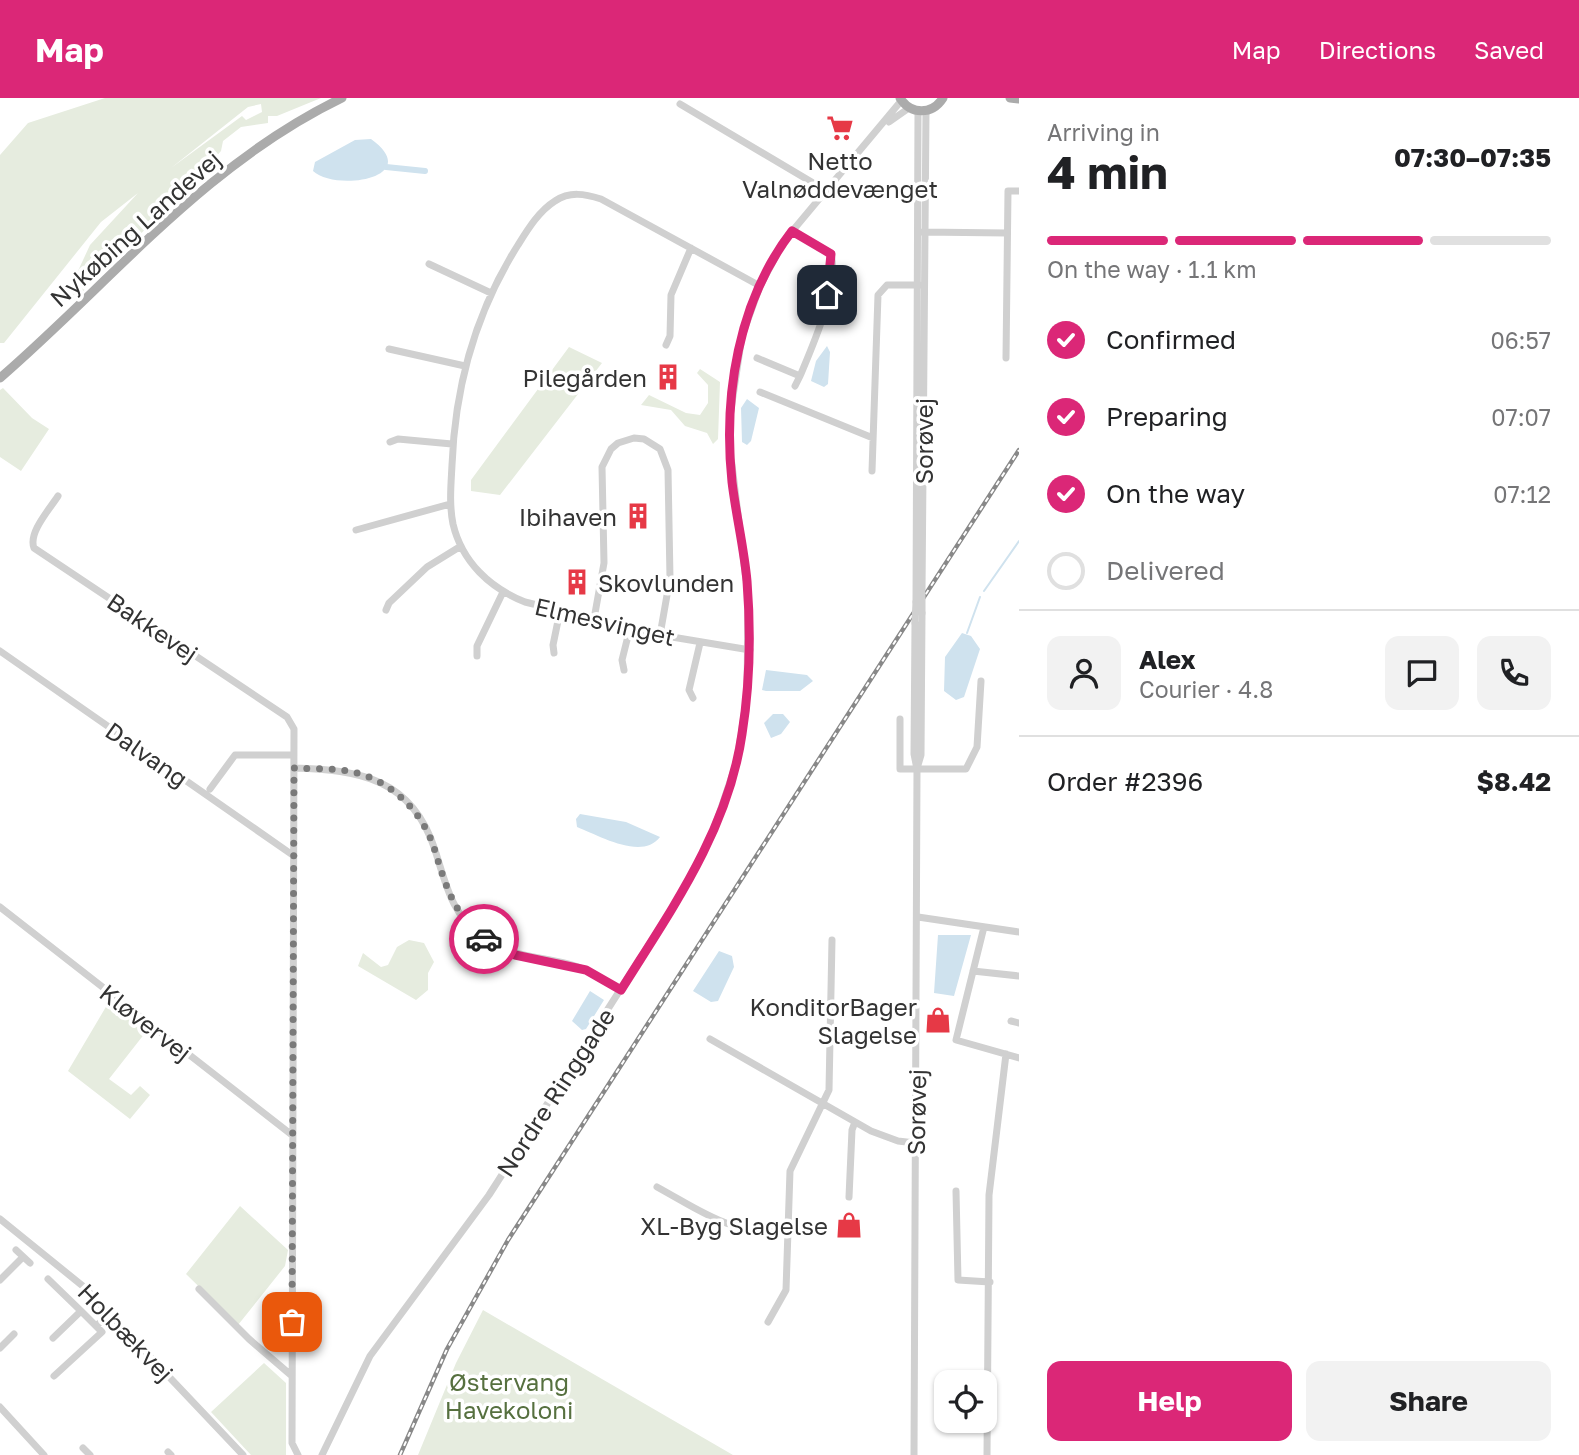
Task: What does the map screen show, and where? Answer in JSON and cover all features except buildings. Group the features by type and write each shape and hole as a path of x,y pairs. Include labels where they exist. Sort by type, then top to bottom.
{"main road":[{"name":"Nykøbing Landevej","path":"0,378 192,196 272,136 342,98"},
{"path":"900,99 918,110 937,106 943,98"},
{"path":"1010,98 1019,99"}],"street":[{"name":"Nordre Ringgade","path":"322,1455 349,1396 378,1344 474,1218 621,990 698,864 725,801 742,736 750,650 745,563 732,484 730,416 742,335 760,286 792,231 825,190 883,127 900,99"},
{"path":"680,104 825,190"},
{"name":"Nordre Ringgade","path":"883,127 918,110"},
{"name":"Sorøvej","path":"917,769 921,755 922,613 918,110"},
{"path":"1006,358 1008,191 1019,191"},
{"name":"Elmesvinget","path":"750,650 660,635 525,603 503,592 478,572 461,546 450,504 452,444 472,335 491,293 536,219 557,200 573,194 601,198 760,286"},
{"path":"792,231 827,250 832,261 821,325 796,386"},
{"path":"921,232 1007,233"},
{"path":"666,345 670,336 671,295 691,248"},
{"path":"429,264 491,293"},
{"path":"872,471 878,295 887,285 921,285"},
{"name":"Sorøvej","path":"914,1455 918,917 917,769 914,754 921,285"},
{"path":"389,349 465,366"},
{"path":"757,358 800,376"},
{"path":"760,392 873,438"},
{"path":"594,619 604,564 602,467 611,449 618,443 634,438 644,439 660,449 668,470 670,578 660,635"},
{"path":"390,442 398,439 452,444"},
{"name":"Bakkevej","path":"58,496 34,533 34,548 287,717 294,729 292,1443 298,1455"},
{"path":"356,530 450,504"},
{"path":"386,610 428,567 461,546"},
{"path":"477,656 477,646 503,592"},
{"path":"554,653 553,645 561,611"},
{"path":"624,670 622,660 630,628"},
{"path":"693,698 689,690 700,643"},
{"name":"Dalvang","path":"0,651 294,856"},
{"path":"900,719 900,769 967,769 977,747 981,681"},
{"path":"211,789 235,755 294,755"},
{"path":"294,768 355,772 396,793 412,807 425,827 445,888 470,928 484,939 515,955 577,967 621,990"},
{"name":"Kløvervej","path":"0,907 292,1135"},
{"path":"918,917 1019,932"},
{"path":"984,927 956,1040 1019,1056"},
{"path":"768,1322 786,1290 790,1171 825,1104 831,1076 832,940"},
{"path":"973,971 1019,976"},
{"path":"710,1039 855,1122 887,1138 915,1143"},
{"path":"987,1455 989,1195 1006,1054"},
{"path":"849,1197 852,1130 855,1122"},
{"path":"657,1187 730,1226 757,1232 787,1232"},
{"path":"956,1191 958,1280 989,1282"},
{"name":"Holbækvej","path":"0,1219 69,1273 243,1455"},
{"path":"16,1250 30,1263"},
{"path":"0,1280 23,1257"},
{"path":"48,1279 102,1332 54,1376"},
{"path":"199,1289 249,1339 292,1376"},
{"path":"53,1338 81,1311"},
{"path":"96,1326 110,1314"},
{"path":"0,1348 14,1334"},
{"path":"0,1407 44,1455"},
{"path":"83,1448 90,1455"}],"green space":[{"path":"105,98 321,98 277,116 268,116 268,123 241,127 223,141 221,151 198,177 73,301 68,302 65,299 90,245 138,193 101,222 4,343 0,343 0,155 28,123","holes":["261,104 262,112 246,120 242,116 171,168 248,107"]},
{"path":"569,347 602,363 500,495 471,491 471,480"},
{"path":"700,369 720,382 718,439 713,444 707,433 685,426 671,410 641,405 649,395 686,413 700,415 708,403 708,385 697,373"},
{"path":"3,388 32,418 49,429 21,471 0,457 0,390"},
{"path":"409,940 424,943 434,962 428,973 428,990 416,1000 358,966 363,953 381,967 388,965 397,947"},
{"path":"110,1000 149,1028 109,1079 131,1095 140,1086 150,1095 130,1119 68,1071"},
{"path":"240,1206 288,1250 285,1266 238,1325 186,1274"},
{"name":"Østervang Havekoloni","path":"483,1310 733,1455 418,1455 456,1363"},
{"path":"264,1363 286,1383 286,1455 251,1455 211,1412"}],"water":[{"path":"371,139 385,152 388,163 382,172 355,180 339,180 313,171 315,162 355,140"},
{"path":"827,346 830,352 828,384 824,387 811,381 816,361"},
{"path":"747,399 759,408 751,441 747,445 742,442 741,408"},
{"path":"962,633 971,636 980,649 964,697 956,700 944,691 945,657"},
{"path":"766,670 807,675 813,681 800,691 766,691 762,690"},
{"path":"773,714 783,714 790,722 781,734 771,738 764,723"},
{"path":"580,814 626,822 660,837 652,844 642,847 620,844 577,827 576,819"},
{"path":"938,935 971,935 954,996 934,993"},
{"path":"719,951 732,956 734,967 718,1001 711,1002 693,991"},
{"path":"590,991 604,1000 586,1029 582,1030 572,1021"}],"waterway":[{"path":"386,167 425,171"},
{"path":"984,591 1019,541"},
{"path":"967,633 980,597"}],"railway":[{"path":"400,1455 447,1349 508,1240 1019,450"}],"way so far":[{"path":"292,1322 294,768 355,772 396,793 412,807 435,850 439,870 452,903 470,928 484,939"}],"place":[{"name":"Netto Valnøddevænget","path":"840,128"},
{"name":"Pilegården","path":"668,377"},
{"name":"Ibihaven","path":"638,516"},
{"name":"Skovlunden","path":"577,582"},
{"name":"KonditorBager Slagelse","path":"938,1020"},
{"name":"XL-Byg Slagelse","path":"849,1225"}],"route":[{"path":"484,939 515,955 568,964 586,970 621,990 698,864 725,801 737,761 747,695 750,650 748,596 732,484 730,449 734,374 742,335 772,261 792,231 831,254 827,295"}]}
